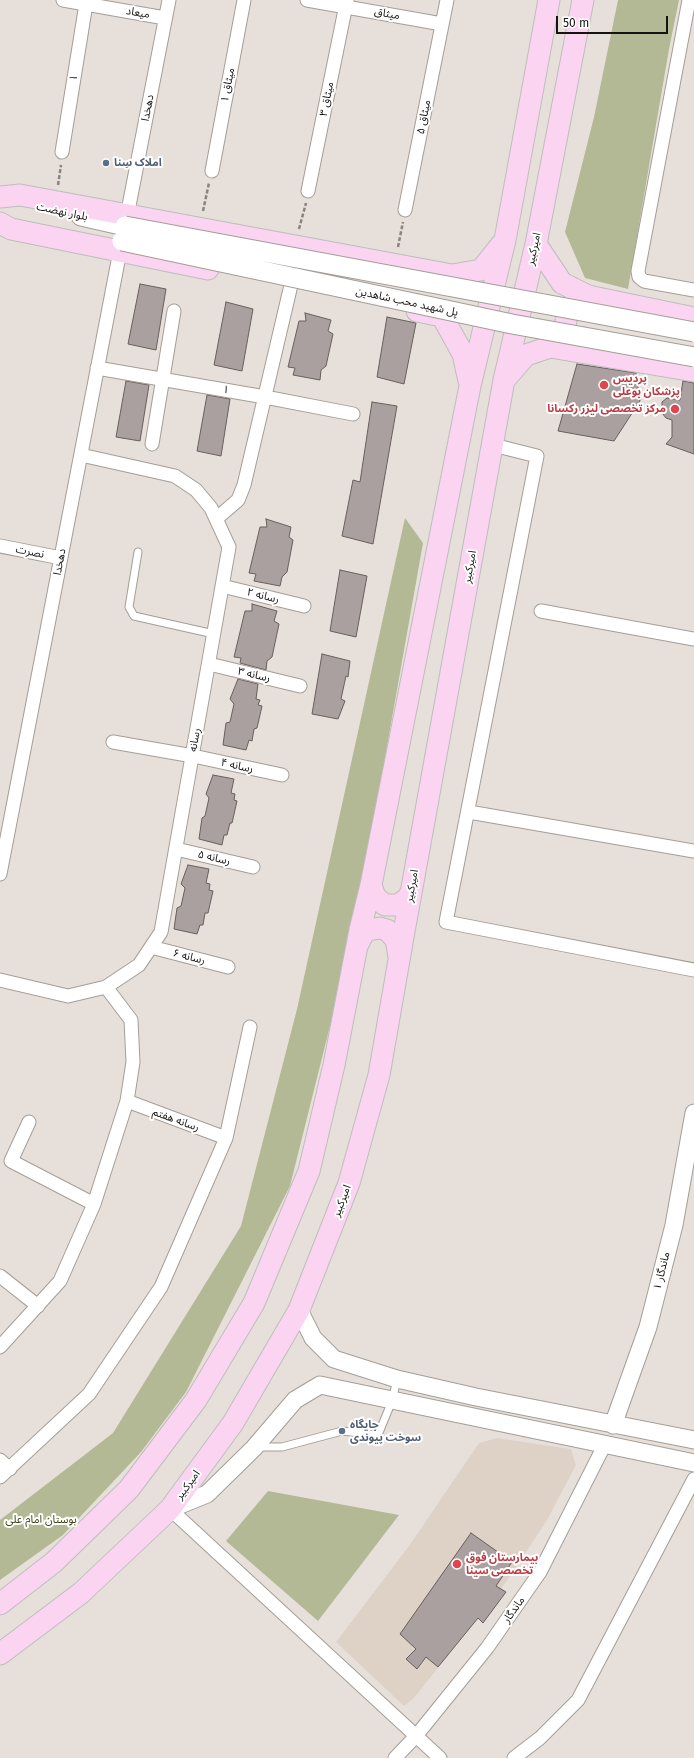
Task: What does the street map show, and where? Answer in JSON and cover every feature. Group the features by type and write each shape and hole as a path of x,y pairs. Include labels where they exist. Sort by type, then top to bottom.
{"main road":[{"path":"0,1604 54,1562 129,1489 196,1400 254,1303 309,1171 334,1065 357,946 371,886 470,386 505,240 550,0"},
{"name":"امیرکبیر","path":"0,1654 81,1593 170,1509 233,1423 299,1310 349,1183 379,1076 504,380 536,244 583,0"},
{"path":"0,198 20,195 56,202 123,233 291,285 442,316 454,308 459,298 458,287 452,275"},
{"name":"بلوار نهضت","path":"0,198 123,233"},
{"name":"بلوار نهضت","path":"0,218 123,233"},
{"path":"0,223 11,229 123,233 200,228 395,263 452,275 481,270 505,240"},
{"name":"پل شهید محب شاهدین","path":"123,233 694,332"},
{"name":"پل شهید محب شاهدین","path":"123,233 512,324 694,357"},
{"path":"536,244 562,283 588,296 694,318"},
{"path":"576,351 566,338 565,326 567,314 574,303 580,298 588,296"},
{"path":"442,316 463,354 470,386"},
{"path":"504,380 526,355 550,347 694,371"},
{"path":"371,886 375,898 385,905 398,905 408,898 411,892"},
{"path":"357,946 363,934 368,930 380,928 387,930 396,938 399,958"}],"street":[{"name":"میعاد","path":"63,0 165,18"},
{"name":"دهخدا","path":"0,874 169,0"},
{"name":"میثاق ۱","path":"212,171 244,0"},
{"name":"میثاق","path":"307,0 346,3 442,24"},
{"name":"میثاق ۵","path":"405,210 447,0"},
{"path":"689,0 638,271 639,277 644,280 694,290"},
{"name":"میثاق ۳","path":"308,191 346,3"},
{"name":"۱","path":"62,152 86,4"},
{"path":"216,519 238,500 244,485 291,285"},
{"path":"152,444 174,311"},
{"name":"۱","path":"97,368 353,414"},
{"path":"493,445 538,456 446,922 694,970"},
{"name":"رسانه","path":"0,980 68,996 106,987 139,965 161,932 229,547 210,508 196,490 175,476 81,455"},
{"name":"نصرت","path":"0,546 61,558"},
{"name":"رسانه ۲","path":"222,586 304,606"},
{"path":"541,611 694,639"},
{"name":"رسانه ۳","path":"209,664 300,686"},
{"name":"رسانه ۴","path":"113,742 192,756 282,775"},
{"path":"468,812 694,851"},
{"name":"رسانه ۵","path":"176,849 253,867"},
{"name":"رسانه ۶","path":"151,947 228,966"},
{"path":"0,1347 60,1281 94,1204 127,1101 133,1062 131,1020 106,987"},
{"path":"0,1460 5,1473 89,1394 161,1287 226,1138 250,1027"},
{"name":"رسانه هفتم","path":"127,1101 226,1138"},
{"name":"ماندگار ۱","path":"613,1425 648,1327 674,1225 694,1113"},
{"path":"29,1122 11,1161 94,1204"},
{"path":"0,1276 38,1306"},
{"path":"299,1310 312,1338 334,1359 397,1378 476,1397 694,1440"},
{"path":"440,1758 170,1509 207,1494 254,1448 295,1400 320,1385 694,1463"},
{"path":"472,1417 476,1397"},
{"name":"ماندگار","path":"395,1758 416,1736 487,1648 540,1572 605,1444"},
{"path":"514,1758 540,1738 578,1700 694,1479"}],"lane":[{"path":"138,552 130,606 134,616 214,634"},
{"path":"254,1448 282,1447 342,1431 378,1435 392,1401 397,1378"}],"path":[{"path":"56,202 62,152"},
{"path":"200,228 212,171"},
{"path":"296,246 308,191"},
{"path":"395,263 405,210"}],"shaded area":[{"name":"بیمارستان فوق تخصصی سینا","path":"497,1438 571,1449 576,1465 546,1522 506,1582 414,1698 404,1706 336,1642 409,1546 479,1443"}],"green space":[{"path":"618,0 679,0 669,49 628,289 585,278 565,232 594,117"},
{"name":"بوستان امام علی","path":"405,518 423,543 377,803 337,998 290,1186 186,1392 141,1452 63,1535 0,1580 0,1520 113,1433 241,1226 297,1009"},
{"path":"268,1491 399,1515 318,1621 226,1541"}],"building":[{"path":"140,284 166,289 156,350 128,344"},
{"path":"226,302 253,309 242,371 214,365"},
{"path":"305,313 331,320 328,331 333,334 326,366 321,370 320,380 293,375 295,368 288,367 299,321 306,321"},
{"path":"387,317 416,323 404,384 377,377"},
{"name":"پردیس پزشکان بوعلی","path":"577,364 636,373 640,401 614,441 558,431"},
{"path":"126,381 149,385 140,441 116,437"},
{"path":"683,381 694,383 694,454 666,444 672,437 672,420 666,418 662,413 662,402 667,398 680,400"},
{"path":"207,395 230,399 221,456 197,451"},
{"path":"372,402 397,406 373,544 342,536 353,480 360,482"},
{"path":"266,519 291,527 289,537 293,540 287,572 282,577 280,586 254,581 256,574 249,573 260,527 267,527"},
{"path":"340,570 367,576 356,637 330,631"},
{"path":"252,604 277,611 274,621 279,624 272,657 267,661 266,670 240,663 241,658 234,657 245,611 252,611"},
{"path":"322,654 350,661 348,677 346,676 341,699 345,701 338,719 312,714"},
{"path":"238,679 258,684 256,699 260,700 258,705 262,706 257,728 254,729 252,741 249,740 246,750 223,745 226,723 230,722 234,704 230,699"},
{"path":"213,775 234,779 231,793 235,794 234,800 237,801 232,823 230,823 227,835 224,835 222,845 199,839 202,818 205,816 209,798 206,794"},
{"path":"188,865 209,869 206,883 210,884 209,890 213,891 208,913 205,913 203,925 200,925 197,934 174,929 177,908 181,906 185,888 181,884"},
{"path":"471,1533 512,1562 496,1586 506,1592 483,1623 478,1618 438,1667 426,1657 417,1669 406,1659 416,1649 400,1634"}],"place":[{"name":"املاک سِنا","path":"106,163"},
{"name":"پردیس پزشکان بوعلی","path":"604,385"},
{"name":"مرکز تخصصی لیزر رکسانا","path":"675,409"},
{"name":"جایگاه سوخت پیوندی","path":"342,1431"},
{"name":"بیمارستان فوق تخصصی سینا","path":"457,1564"}]}
